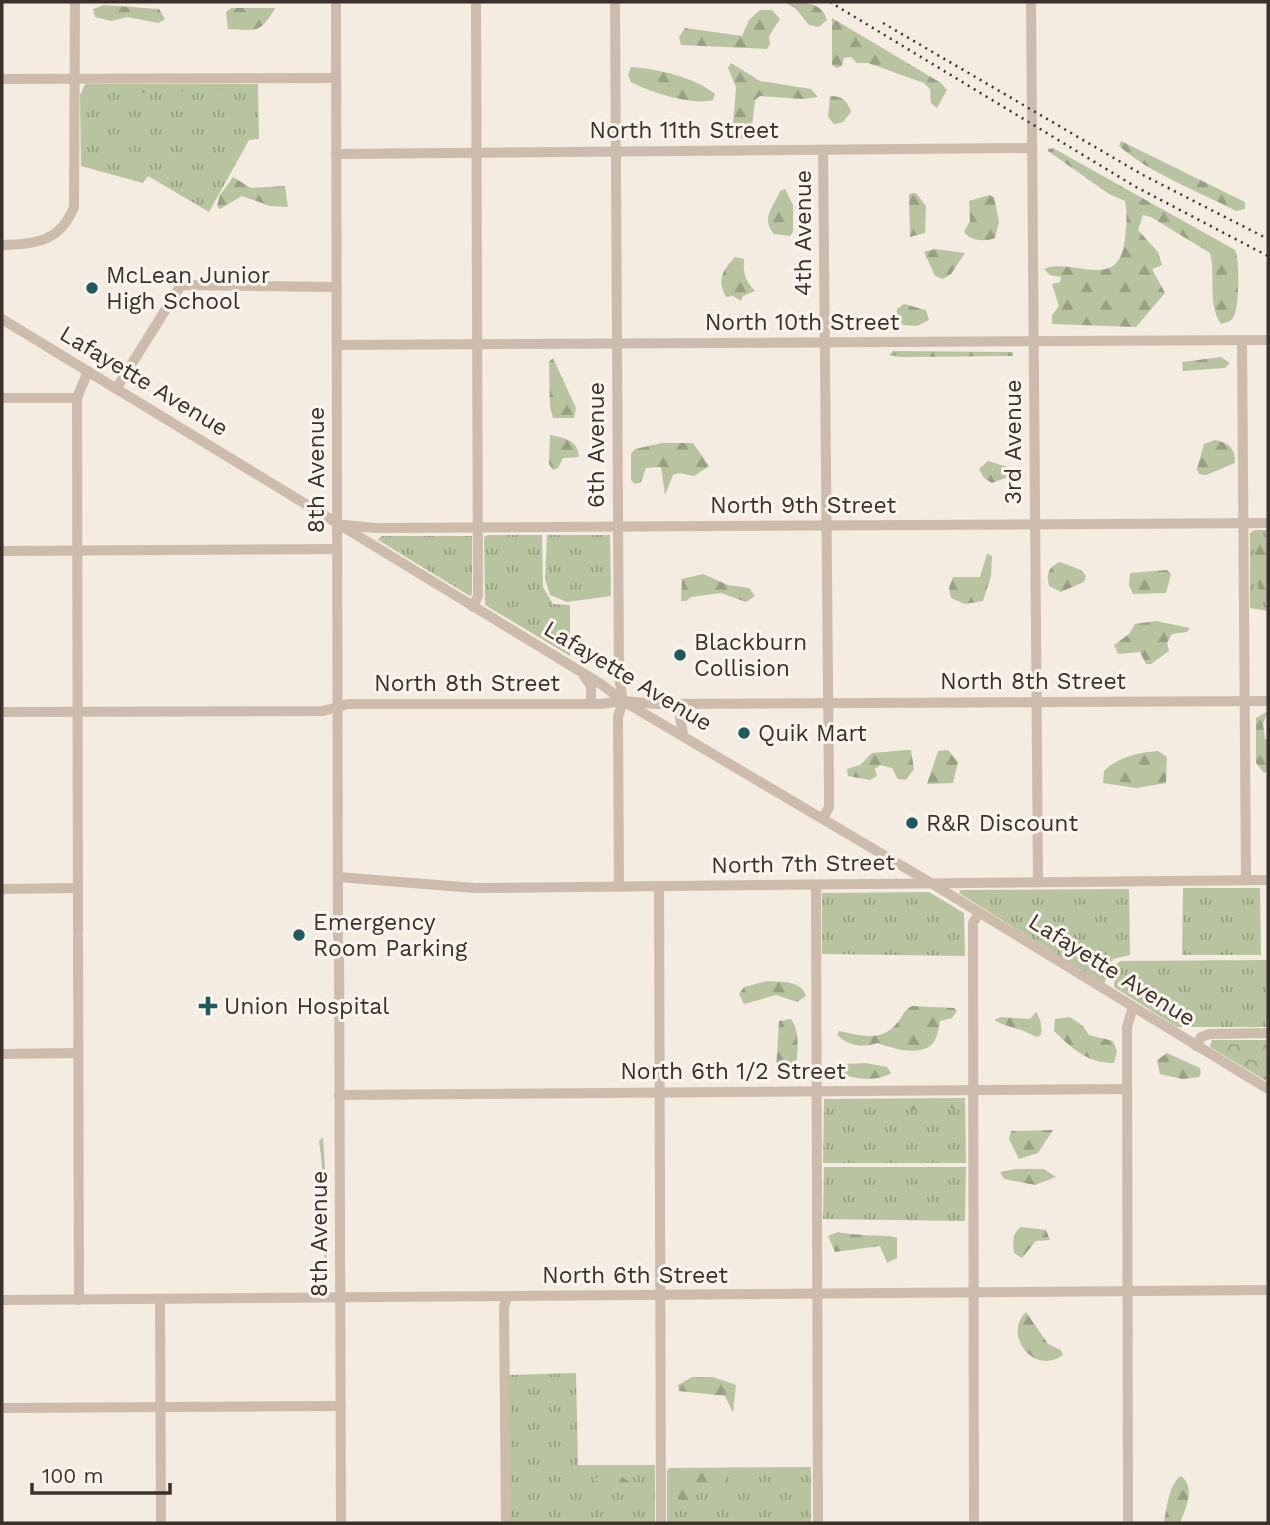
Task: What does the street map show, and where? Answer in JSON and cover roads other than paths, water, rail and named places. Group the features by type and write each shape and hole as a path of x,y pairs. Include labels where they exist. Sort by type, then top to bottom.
{"street":[{"path":"2,245 40,243 54,236 65,224 75,197 75,2"},
{"name":"8th Avenue","path":"336,2 341,1523"},
{"path":"473,607 478,596 475,2"},
{"name":"6th Avenue","path":"615,2 619,678 623,701 618,717 619,887"},
{"name":"3rd Avenue","path":"1031,2 1038,881"},
{"path":"2,79 336,78"},
{"name":"North 11th Street","path":"336,154 1032,148"},
{"name":"4th Avenue","path":"823,150 829,807 823,818"},
{"path":"116,389 181,285 337,287"},
{"name":"Lafayette Avenue","path":"2,319 580,671 623,701 931,883 1268,1090"},
{"path":"1242,341 1246,880"},
{"name":"North 10th Street","path":"337,345 1268,341"},
{"path":"79,1300 77,397 88,372"},
{"path":"2,398 77,397"},
{"name":"North 9th Street","path":"338,524 376,528 478,528 1268,523"},
{"path":"2,551 337,549"},
{"path":"580,671 591,686 591,704"},
{"name":"North 8th Street","path":"2,712 323,711 348,704 591,704 623,701 828,704 1268,701"},
{"path":"682,734 680,718 686,704"},
{"name":"North 7th Street","path":"338,877 463,887 1268,880"},
{"path":"816,885 818,1523"},
{"path":"659,886 661,1523"},
{"path":"2,889 78,888"},
{"path":"974,1523 973,923 979,913"},
{"path":"1128,1523 1127,1027 1133,1007"},
{"path":"1196,1046 1201,1038 1210,1034 1268,1033"},
{"path":"2,1054 78,1053"},
{"name":"North 6th 1/2 Street","path":"339,1095 1127,1089"},
{"name":"North 6th Street","path":"2,1300 1268,1290"},
{"path":"506,1523 504,1307 507,1297"},
{"path":"160,1299 161,1523"},
{"path":"2,1408 341,1406"}],"railway":[{"path":"830,2 1136,187 1268,256"},
{"path":"883,23 1143,175 1268,239"}],"place":[{"name":"McLean Junior High School","path":"92,288"},
{"name":"Blackburn Collision","path":"680,655"},
{"name":"Quik Mart","path":"744,733"},
{"name":"R&R Discount","path":"912,823"},
{"name":"Emergency Room Parking","path":"299,935"},
{"name":"Union Hospital","path":"208,1006"}]}
